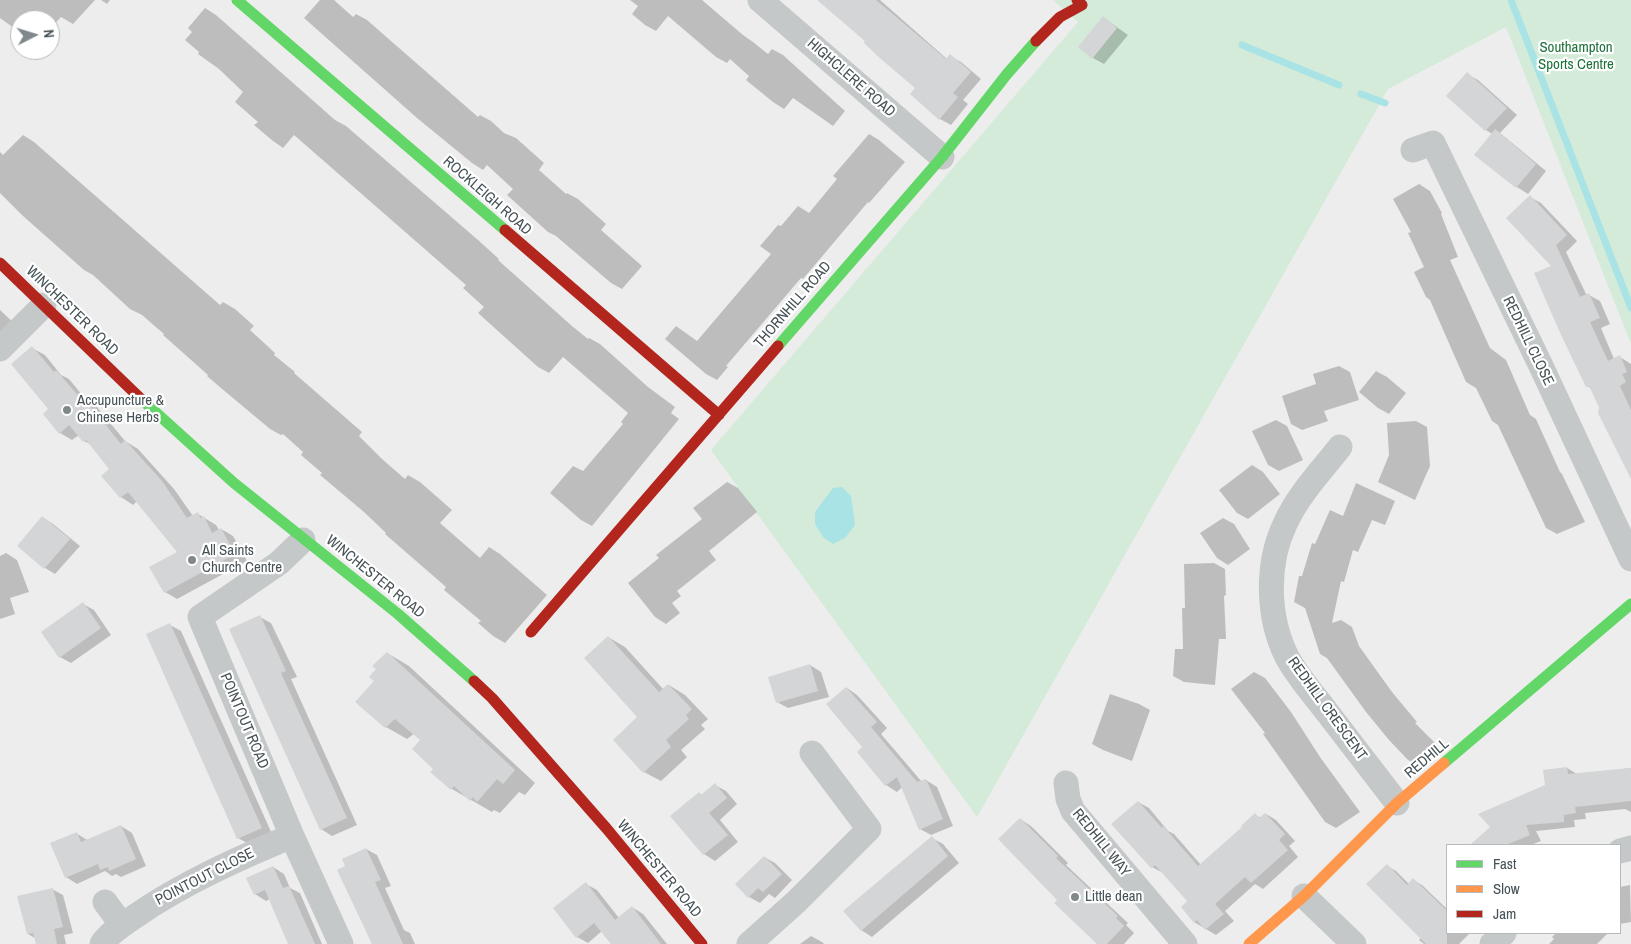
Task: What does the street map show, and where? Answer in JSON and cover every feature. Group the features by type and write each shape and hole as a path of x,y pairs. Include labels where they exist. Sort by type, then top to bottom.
{"street":[{"name":"ROCKLEIGH ROAD","path":"237,0 719,414"},
{"name":"HIGHCLERE ROAD","path":"760,0 942,157"},
{"name":"THORNHILL ROAD","path":"531,632 942,157 1007,74 1041,35 1080,2"},
{"name":"REDHILL CLOSE","path":"1413,150 1433,143 1541,366 1631,559"},
{"name":"WINCHESTER ROAD","path":"0,263 171,426 234,483 303,540 372,592 446,654 492,698 606,829 702,944"},
{"path":"0,349 44,305"},
{"name":"REDHILL CRESCENT","path":"1340,447 1298,499 1284,524 1276,549 1271,581 1272,600 1277,629 1287,656 1303,680 1397,803"},
{"name":"POINTOUT ROAD","path":"303,540 279,562 200,616 292,836 341,944"},
{"name":"REDHILL","path":"1249,944 1304,896 1397,803 1631,604"},
{"path":"749,944 796,902 869,829 812,754"},
{"name":"REDHILL WAY","path":"1066,784 1068,799 1073,811 1184,944"},
{"name":"POINTOUT CLOSE","path":"102,944 105,939 122,925 204,875 292,836"},
{"path":"1304,896 1354,944"},
{"path":"105,902 122,925"},
{"path":"1492,944 1503,934"}],"green space":[{"name":"Southampton Sports Centre","path":"1053,0 1631,0 1631,344 1506,27 1388,89 977,817 711,450 1078,22"}],"water":[{"path":"842,487 851,496 855,525 845,538 833,544 823,537 815,524 815,512 833,488"}],"building":[{"path":"817,0 876,0 946,59 950,54 971,72 953,93 958,97 939,120 910,94 915,88 882,60 864,43 865,41"},
{"path":"1103,16 1117,28 1092,59 1078,47"},
{"path":"1467,72 1507,108 1485,131 1446,96"},
{"path":"1495,129 1536,164 1516,188 1474,155"},
{"path":"1530,195 1567,235 1556,245 1580,297 1589,293 1600,318 1590,322 1608,361 1620,355 1627,372 1622,374 1626,382 1620,386 1631,410 1631,479 1598,413 1599,407 1589,386 1586,387 1561,335 1534,273 1551,266 1506,218"},
{"path":"32,346 54,372 56,370 82,400 84,398 121,444 125,440 162,481 187,518 198,512 200,518 204,516 212,533 221,528 235,554 164,593 149,567 177,552 128,492 120,498 101,476 109,469 86,440 83,442 69,425 59,434 43,414 48,409 11,364"},
{"path":"42,516 70,539 44,569 17,546"},
{"path":"83,602 101,628 59,658 41,632"},
{"path":"260,615 286,671 281,673 347,818 320,830 229,629"},
{"path":"170,623 262,828 237,839 146,634"},
{"path":"608,636 659,692 668,684 692,709 686,715 689,719 666,740 671,747 643,773 613,740 637,717 584,658"},
{"path":"387,652 515,770 503,784 497,779 477,802 473,797 470,801 454,786 451,790 430,772 433,769 412,749 420,740 395,719 385,728 355,702 374,681 369,677 376,669 372,666"},
{"path":"810,664 818,691 776,703 768,677"},
{"path":"846,687 877,722 871,727 917,782 926,779 943,819 919,830 897,777 885,786 857,752 862,747 826,704"},
{"path":"1567,767 1568,774 1631,768 1631,801 1575,807 1576,813 1564,815 1564,822 1526,825 1530,835 1508,844 1471,844 1490,827 1478,814 1545,785 1543,770"},
{"path":"715,783 727,798 709,813 728,835 703,855 670,816 699,792 701,795"},
{"path":"1138,801 1198,866 1255,813 1259,818 1265,813 1285,834 1279,840 1288,850 1251,883 1245,877 1215,904 1224,914 1205,930 1197,920 1194,923 1181,907 1187,901 1155,865 1151,868 1111,824"},
{"path":"1020,818 1058,856 1056,858 1118,916 1116,918 1124,926 1107,944 1097,944 1054,903 1057,900 998,839"},
{"path":"121,825 136,859 109,871 108,867 100,870 98,864 65,878 50,843 77,832 81,842"},
{"path":"932,836 948,856 861,931 843,911"},
{"path":"366,848 381,880 375,882 403,944 372,944 337,870 345,866 342,859"},
{"path":"764,856 782,874 763,892 758,888 748,898 735,884"},
{"path":"1387,864 1407,885 1413,878 1446,910 1447,944 1426,944 1366,884"},
{"path":"273,866 283,888 289,886 315,944 288,944 265,890 254,895 246,878"},
{"path":"586,882 615,920 632,906 661,944 611,944 594,923 576,938 553,908"},
{"path":"53,888 63,927 54,929 57,944 36,944 33,933 27,934 17,896"}],"waterway":[{"path":"1511,0 1631,308"},
{"path":"1242,45 1339,85"},
{"path":"1361,94 1385,103"}],"traffic: fast":[{"path":"237,0 505,230"},
{"path":"778,346 942,157 1007,74 1036,41"},
{"path":"141,399 234,483 398,614 474,681"},
{"path":"1444,763 1631,604"}],"traffic: slow":[{"path":"1249,944 1304,896 1397,803 1444,763"}],"traffic: jam":[{"path":"1036,41 1060,17 1082,5 1077,0"},
{"path":"505,230 719,415"},
{"path":"0,263 141,399"},
{"path":"531,632 778,346"},
{"path":"474,681 492,698 607,829 702,944"}],"place":[{"name":"Accupuncture & Chinese Herbs","path":"67,410"},
{"name":"All Saints Church Centre","path":"192,560"},
{"name":"Little dean","path":"1075,897"}]}
